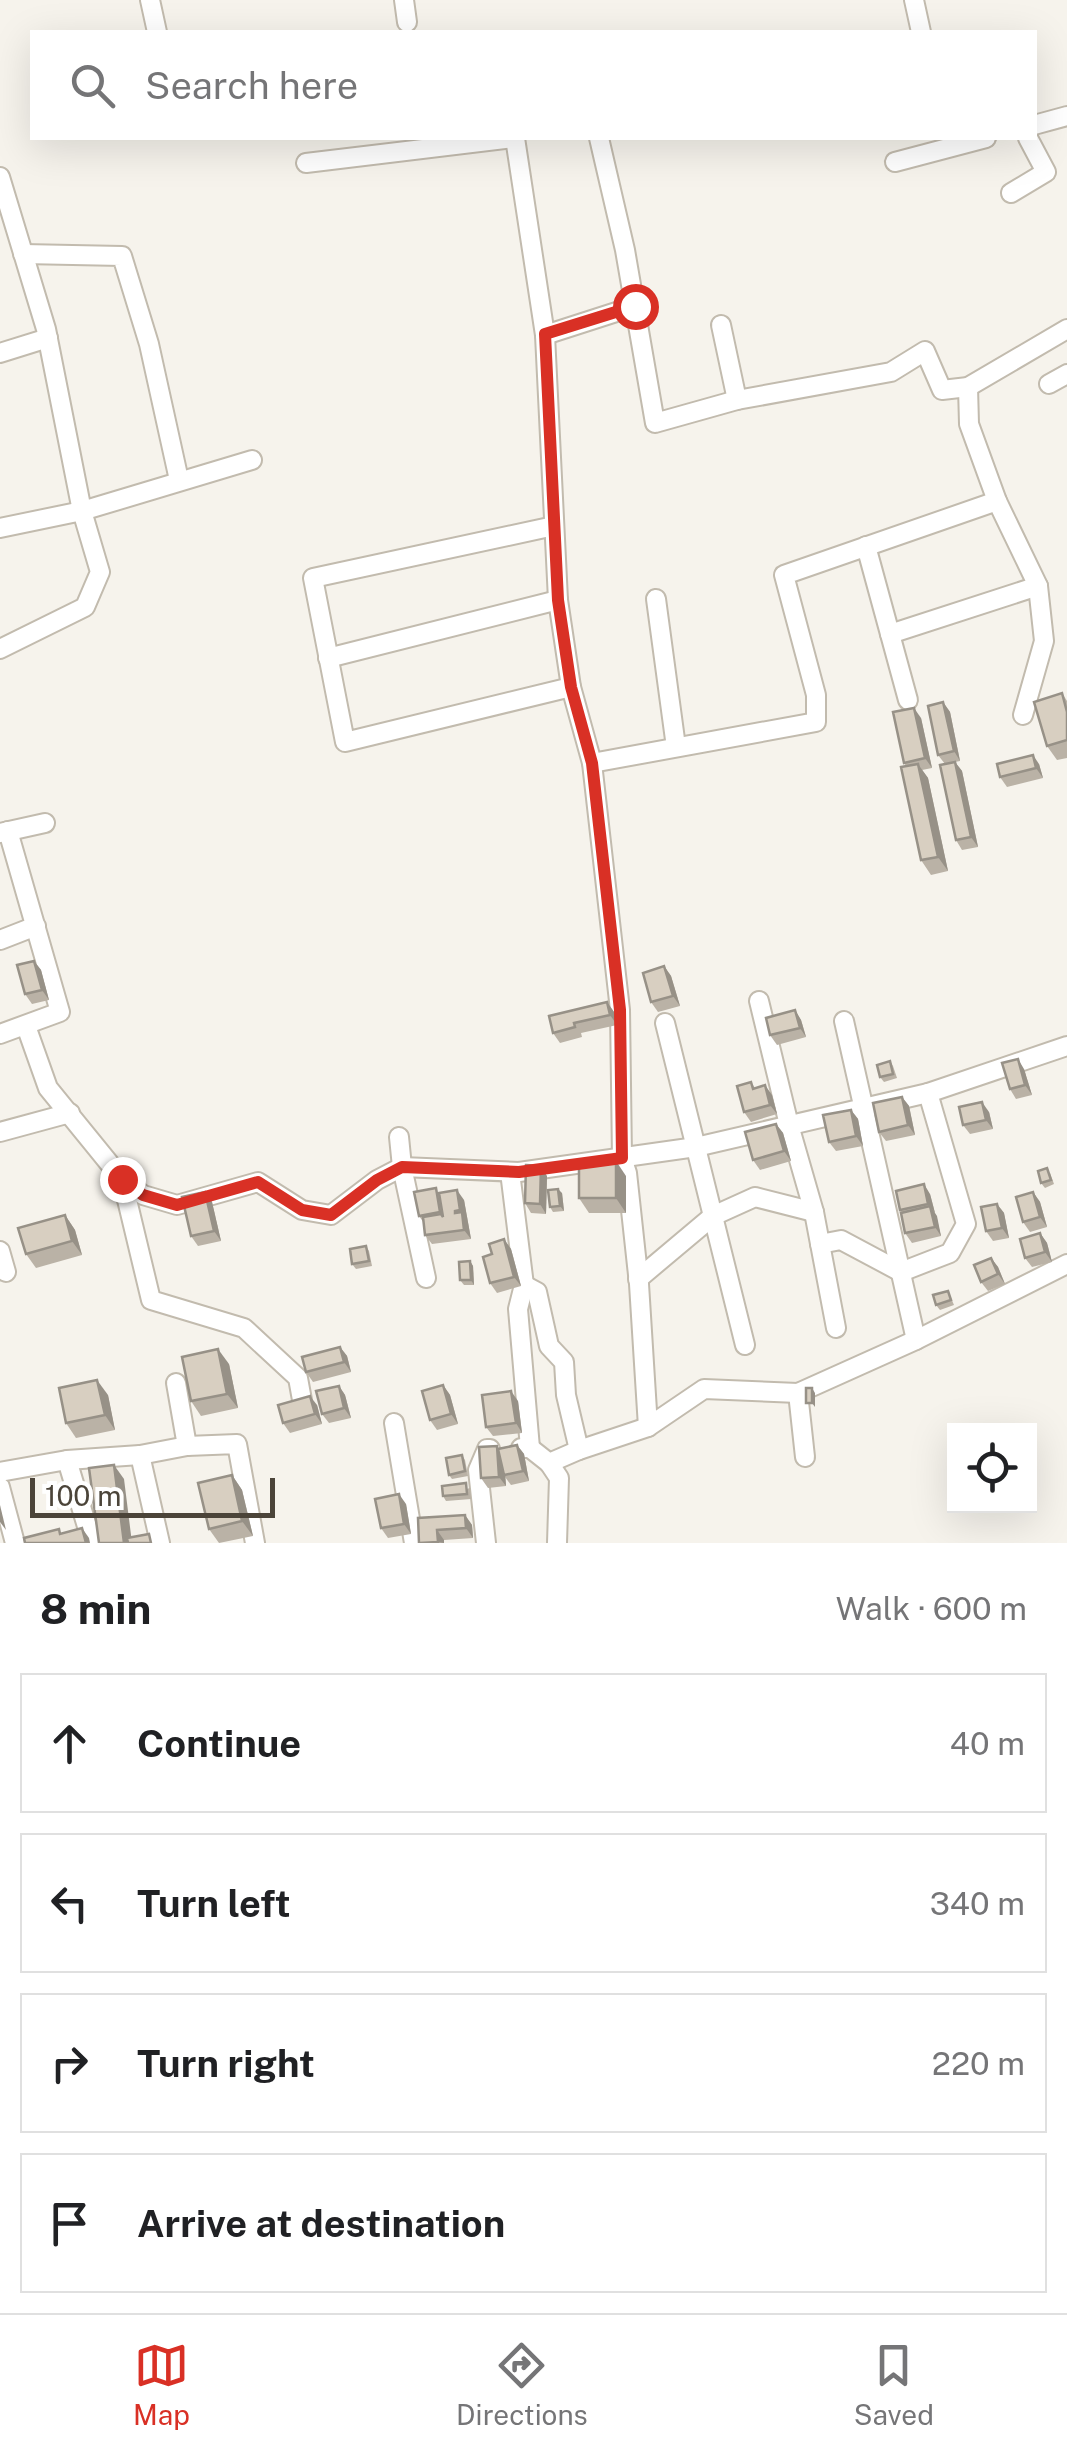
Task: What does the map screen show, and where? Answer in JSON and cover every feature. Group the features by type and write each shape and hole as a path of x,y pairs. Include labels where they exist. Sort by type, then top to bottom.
{"street":[{"path":"150,0 157,30"},
{"path":"404,0 407,22"},
{"path":"914,0 921,30"},
{"path":"1037,123 1067,116"},
{"path":"306,164 499,140"},
{"path":"515,140 545,334 558,600 571,687 592,763 620,1010 622,1158 627,1173 638,1280 648,1426"},
{"path":"599,140 625,250 656,423 737,400 891,372 926,351 942,390 968,387 1067,329"},
{"path":"895,162 944,143 969,140"},
{"path":"1011,193 1046,172 1029,140"},
{"path":"0,177 48,338 82,511 100,572 85,607 0,649"},
{"path":"23,254 122,256 149,344 179,480"},
{"path":"545,334 635,306"},
{"path":"722,325 737,400"},
{"path":"0,352 48,338"},
{"path":"1050,384 1067,374"},
{"path":"968,387 970,424 997,501 1038,586 1044,641 1024,714"},
{"path":"0,528 82,511 252,460"},
{"path":"592,763 816,722 816,695 784,575 997,501"},
{"path":"554,526 312,578 344,742 571,687"},
{"path":"866,546 908,700"},
{"path":"890,634 1038,586"},
{"path":"656,599 676,747"},
{"path":"328,658 558,600"},
{"path":"0,1034 60,1012 4,832 45,823"},
{"path":"0,940 36,926"},
{"path":"759,1001 814,1212 836,1328"},
{"path":"844,1021 916,1340"},
{"path":"665,1023 745,1345"},
{"path":"26,1026 48,1088 122,1179 143,1195 177,1205 258,1182 302,1210 331,1215 377,1180 402,1167 510,1172 696,1146 928,1093 1067,1046"},
{"path":"820,1244 841,1240 901,1272 950,1253 966,1224 928,1093"},
{"path":"0,1132 70,1113"},
{"path":"399,1136 426,1278"},
{"path":"510,1172 524,1286 518,1309 530,1448"},
{"path":"122,1179 151,1300 244,1328 298,1378 302,1400"},
{"path":"638,1280 713,1216 755,1198 814,1212"},
{"path":"0,1251 6,1272"},
{"path":"549,1463 648,1426 704,1389 798,1393 916,1340 1067,1264"},
{"path":"524,1286 537,1292 549,1346 564,1362 566,1395 578,1450"},
{"path":"176,1383 187,1446"},
{"path":"798,1393 805,1457"},
{"path":"394,1422 414,1543"},
{"path":"0,1472 67,1460 237,1444 255,1543"},
{"path":"486,1543 478,1470 487,1450 530,1448 549,1463 558,1478 557,1543"},
{"path":"140,1455 160,1543"},
{"path":"67,1460 92,1543"},
{"path":"0,1488 15,1543"}],"building":[{"path":"1062,693 1067,740 1047,746 1034,702"},
{"path":"943,702 954,751 938,755 928,706"},
{"path":"914,708 925,758 904,763 893,712"},
{"path":"1033,755 1036,768 1000,777 997,764"},
{"path":"955,762 971,837 956,840 940,765"},
{"path":"918,764 938,857 921,860 901,767"},
{"path":"34,961 42,990 25,994 17,965"},
{"path":"664,966 673,996 651,1002 643,973"},
{"path":"607,1002 610,1015 574,1023 575,1027 553,1033 549,1016"},
{"path":"795,1010 800,1028 770,1035 766,1018"},
{"path":"1018,1059 1025,1085 1010,1089 1002,1063"},
{"path":"890,1061 893,1074 880,1077 877,1065"},
{"path":"751,1082 753,1089 765,1085 770,1105 744,1112 737,1086"},
{"path":"902,1097 908,1125 879,1132 873,1103"},
{"path":"982,1102 986,1120 963,1125 959,1107"},
{"path":"851,1110 856,1136 829,1142 823,1115"},
{"path":"776,1124 784,1151 753,1160 745,1132"},
{"path":"579,1161 616,1161 616,1198 579,1198"},
{"path":"526,1165 541,1166 540,1204 525,1203"},
{"path":"1047,1168 1051,1180 1041,1183 1038,1171"},
{"path":"924,1184 928,1204 900,1210 896,1191"},
{"path":"436,1188 440,1212 419,1216 414,1192"},
{"path":"558,1189 560,1206 550,1207 548,1190"},
{"path":"457,1190 460,1210 455,1213 462,1212 464,1230 425,1235 423,1217 443,1217 439,1193"},
{"path":"205,1192 214,1231 191,1236 182,1197"},
{"path":"1033,1192 1040,1217 1023,1222 1016,1197"},
{"path":"997,1204 1002,1228 986,1231 981,1207"},
{"path":"930,1206 935,1227 905,1233 901,1213"},
{"path":"65,1215 72,1241 26,1254 18,1228"},
{"path":"1040,1233 1045,1252 1025,1258 1020,1239"},
{"path":"504,1239 514,1277 490,1283 483,1257 492,1254 489,1244"},
{"path":"366,1246 369,1261 352,1264 350,1249"},
{"path":"991,1258 998,1274 981,1282 974,1265"},
{"path":"470,1261 471,1280 460,1280 459,1262"},
{"path":"948,1291 951,1300 936,1305 933,1295"},
{"path":"340,1347 344,1362 306,1372 302,1357"},
{"path":"218,1349 227,1394 191,1401 182,1357"},
{"path":"97,1380 105,1415 66,1423 59,1388"},
{"path":"443,1385 451,1414 430,1420 422,1391"},
{"path":"339,1386 344,1408 322,1414 316,1391"},
{"path":"806,1388 812,1388 812,1403 806,1403"},
{"path":"511,1391 516,1423 486,1427 482,1395"},
{"path":"310,1396 315,1414 283,1423 278,1405"},
{"path":"517,1445 523,1471 504,1475 498,1449"},
{"path":"497,1446 499,1477 481,1478 479,1447"},
{"path":"462,1455 465,1471 449,1475 446,1458"},
{"path":"114,1465 124,1543 99,1543 89,1468"},
{"path":"232,1475 242,1521 209,1529 198,1483"},
{"path":"466,1483 467,1494 443,1496 442,1486"},
{"path":"399,1494 404,1524 381,1528 375,1499"},
{"path":"465,1515 466,1528 437,1530 438,1542 419,1543 418,1518"},
{"path":"82,1528 86,1543 25,1543 24,1538"},
{"path":"149,1534 151,1543 128,1543 127,1538"}],"route":[{"path":"122,1179 143,1195 177,1205 258,1182 302,1210 331,1215 377,1180 402,1167 519,1172 622,1158 620,1010 592,763 571,687 558,600 545,334 635,306"}]}
